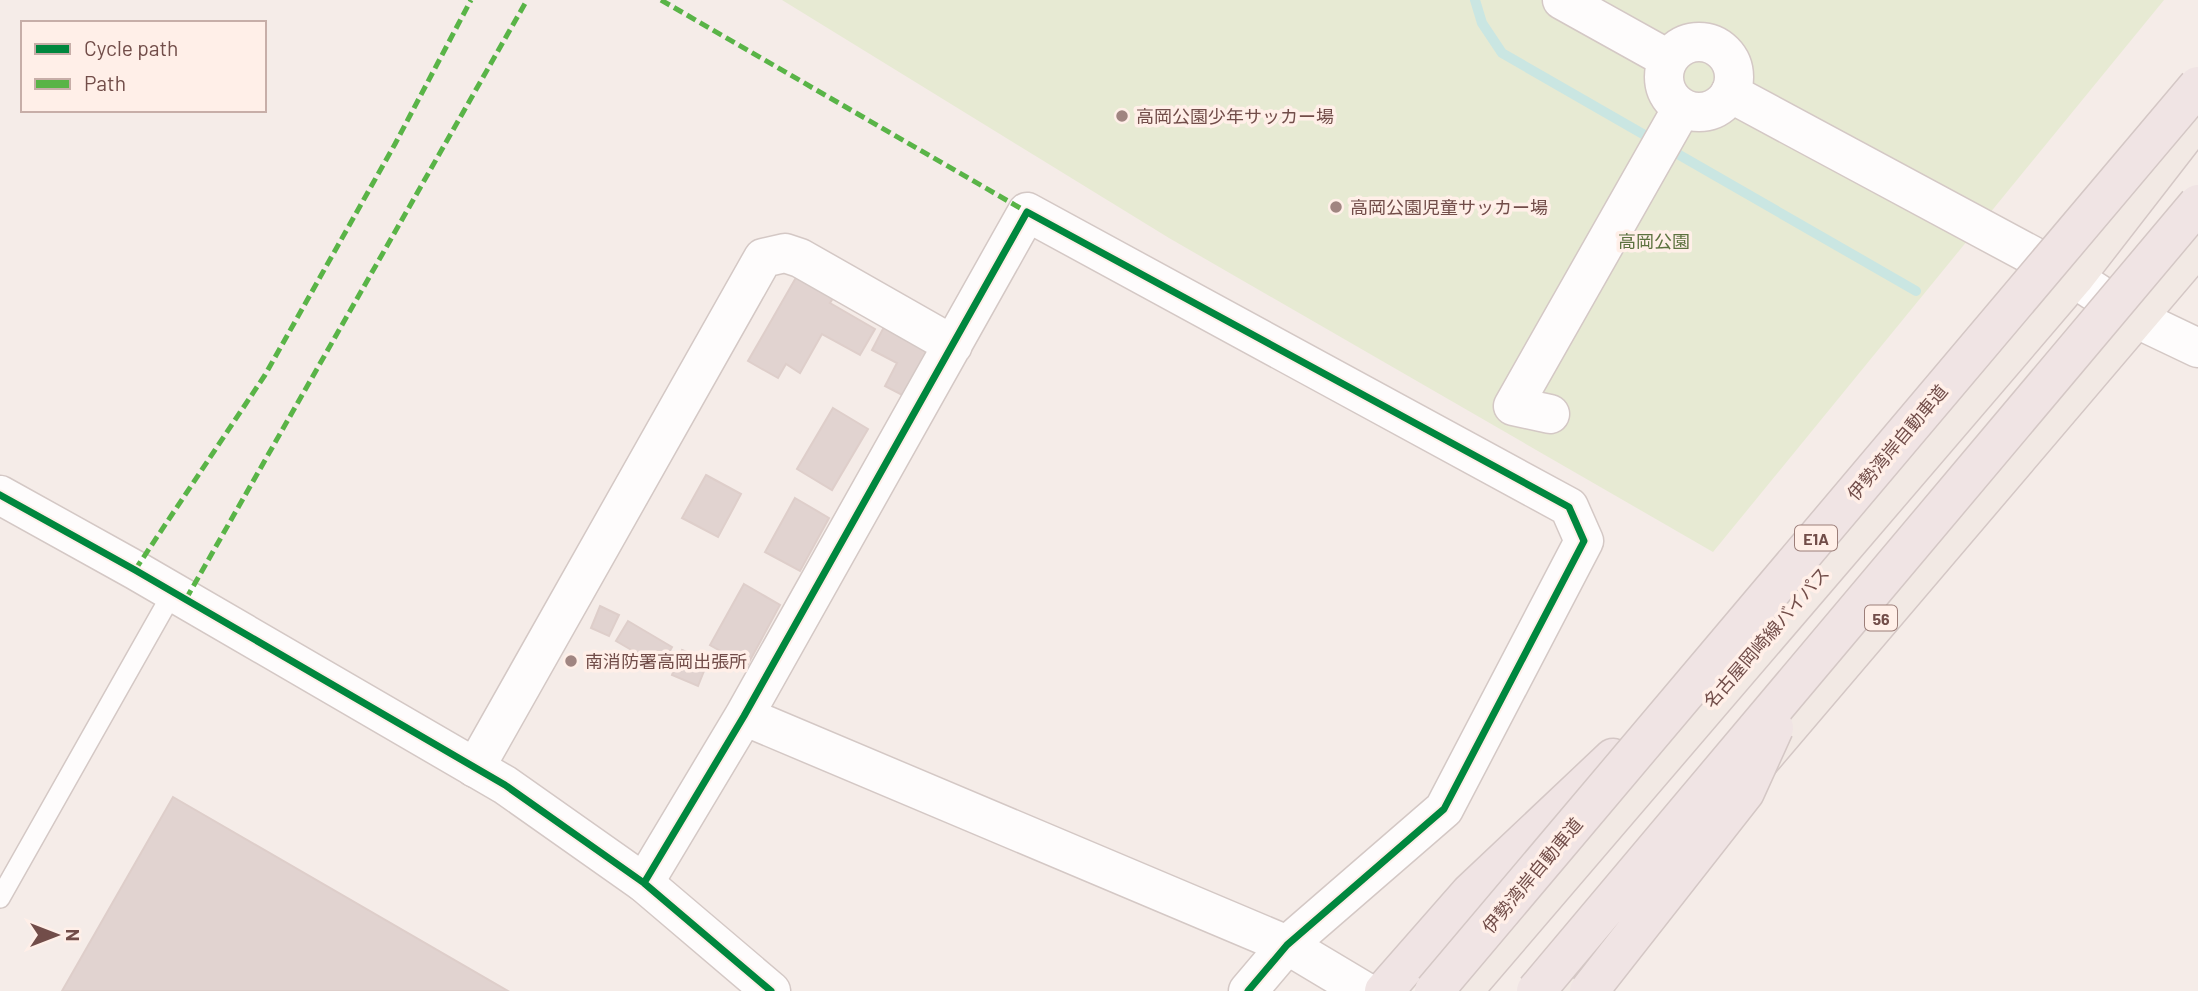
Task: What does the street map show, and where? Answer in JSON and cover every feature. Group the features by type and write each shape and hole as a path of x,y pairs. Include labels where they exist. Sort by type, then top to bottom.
{"highway":[{"name":"伊勢湾岸自動車道","path":"1434,991 2198,86"},
{"path":"1536,991 2198,204"},
{"path":"1384,991 1470,893 1696,680"},
{"path":"1589,991 1745,792 1795,681"}],"main road":[{"name":"名古屋岡崎線バイパス","path":"1464,991 2074,278 2198,118"},
{"name":"56","path":"1565,991 2198,246"}],"street":[{"path":"1562,0 1668,59"},
{"path":"1699,41 1710,43 1721,50 1733,70 1734,82 1730,93 1714,108 1692,111 1682,108 1667,92 1664,70 1668,59 1686,44 1699,41"},
{"path":"1730,93 2074,278 2135,318 2198,348"},
{"path":"1550,414 1513,406 1682,108"},
{"path":"644,883 744,716 1027,212 1569,507 1584,541 1444,809 1287,945 1248,991"},
{"path":"475,768 763,258 785,253 800,258 953,345"},
{"path":"0,495 505,785 644,883 771,991"},
{"path":"744,716 1287,945 1364,991"}],"lane":[{"path":"0,898 173,592"}],"green space":[{"name":"高岡公園","path":"782,0 2164,0 1713,552 1169,238"}],"building":[{"path":"798,274 835,295 830,303 875,329 860,355 822,334 800,373 786,364 778,378 748,361"},
{"path":"886,323 930,347 904,396 885,386 897,363 872,350"},
{"path":"833,408 868,429 832,490 797,469"},
{"path":"706,475 741,494 718,537 682,518"},
{"path":"795,498 829,518 800,571 765,552"},
{"path":"744,584 780,605 747,666 710,645"},
{"path":"600,606 619,615 609,636 591,628"},
{"path":"628,621 672,647 661,667 616,641"},
{"path":"682,650 708,661 698,686 672,675"},
{"path":"173,797 508,991 62,991"}],"waterway":[{"path":"1475,0 1482,23 1502,53 1916,291"}],"marked path":[{"path":"135,570 265,375 395,144 471,0"},
{"path":"186,599 527,0"},
{"path":"661,0 1027,212"}],"cycle path":[{"path":"644,883 744,716 1027,212 1569,507 1584,541 1444,809 1287,945 1248,991"},
{"path":"0,495 135,570 505,785 644,883 771,991"}],"place":[{"name":"高岡公園少年サッカー場","path":"1122,116"},
{"name":"高岡公園児童サッカー場","path":"1336,207"},
{"name":"南消防署高岡出張所","path":"571,661"}]}
